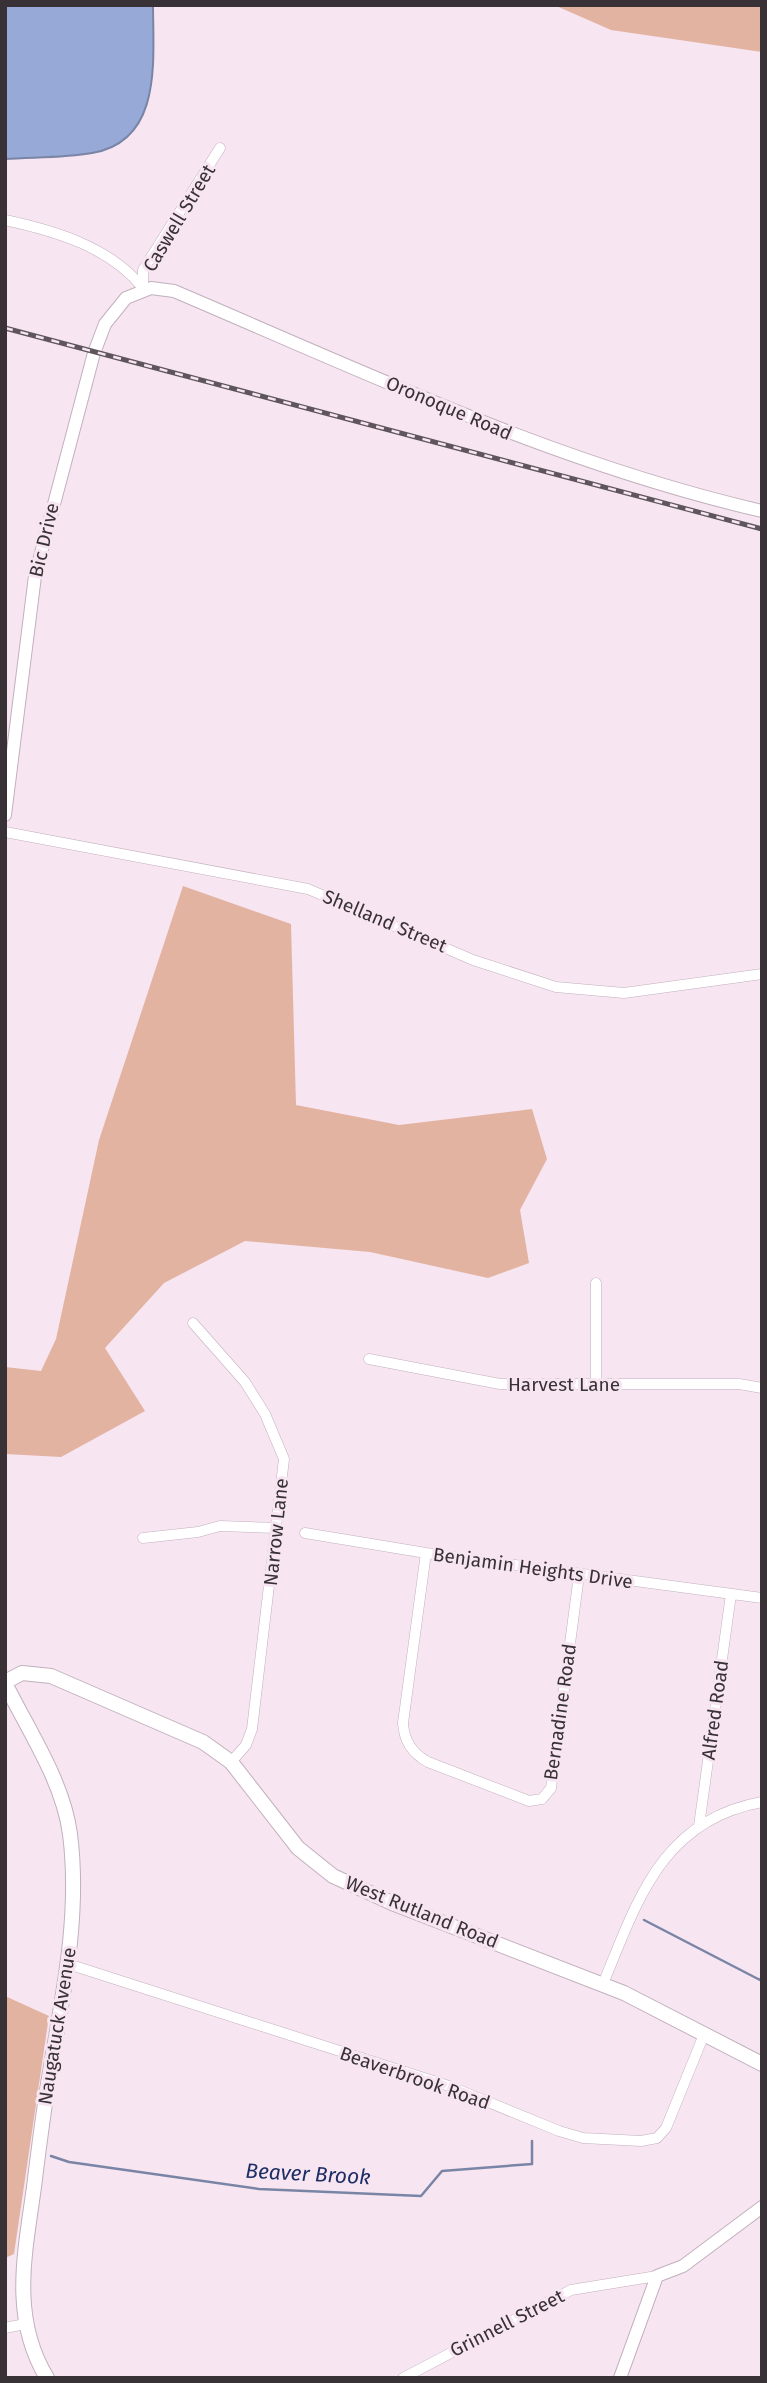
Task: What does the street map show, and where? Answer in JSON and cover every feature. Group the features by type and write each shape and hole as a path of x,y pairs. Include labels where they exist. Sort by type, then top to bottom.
{"main road":[{"name":"West Rutland Road","path":"5,1683 31,1673 60,1679 203,1742 231,1762 298,1848 332,1876 392,1903 603,1984 762,2064"},
{"name":"Naugatuck Avenue","path":"5,1683 47,1767 68,1819 72,1888 68,1964 24,2258 22,2289 25,2324 34,2353 47,2378"}],"street":[{"name":"Caswell Street","path":"143,289 143,270 220,148"},
{"path":"5,220 92,247 131,274 143,289"},
{"name":"Oronoque Road","path":"143,289 174,291 510,434 657,484 762,511"},
{"name":"Bic Drive","path":"5,816 31,597 53,499 99,335 119,304 143,289"},
{"name":"Shelland Street","path":"5,832 308,889 511,975 556,987 597,993 635,992 762,974"},
{"path":"596,1283 596,1384"},
{"name":"Narrow Lane","path":"193,1323 245,1382 265,1415 284,1458 252,1729 246,1745 231,1762"},
{"name":"Harvest Lane","path":"369,1359 500,1384 739,1384 762,1388"},
{"path":"143,1538 198,1532 220,1525 277,1528"},
{"name":"Benjamin Heights Drive","path":"305,1533 579,1575 762,1598"},
{"name":"Bernadine Road","path":"426,1553 403,1723 408,1744 416,1755 428,1762 528,1801 542,1799 551,1788 579,1575"},
{"name":"Alfred Road","path":"699,1826 731,1594"},
{"path":"603,1984 644,1886 677,1844 699,1826 728,1811 762,1802"},
{"name":"Beaverbrook Road","path":"68,1964 449,2087 583,2138 641,2141 657,2138 666,2128 703,2036"},
{"path":"620,2378 657,2276 682,2266 762,2207"},
{"name":"Grinnell Street","path":"403,2378 571,2290 657,2276"},
{"path":"5,2328 25,2324"}],"shaded area":[{"path":"554,5 762,5 762,52 611,30"},
{"path":"183,886 291,924 296,1105 399,1125 532,1109 547,1159 520,1210 529,1263 488,1278 370,1252 245,1241 164,1283 105,1348 145,1411 61,1457 5,1454 5,1367 41,1371 56,1339 99,1140"},
{"path":"5,1996 49,2016 14,2254 5,2258"}],"water":[{"path":"5,5 153,5 149,95 143,115 131,133 115,145 92,153 5,159"}],"waterway":[{"name":"Beaver Brook","path":"644,1920 760,1980 762,1976"},
{"name":"Beaver Brook","path":"51,2156 69,2162 259,2189 421,2196 442,2171 532,2164 532,2141"}],"railway":[{"path":"5,328 762,529"}]}
